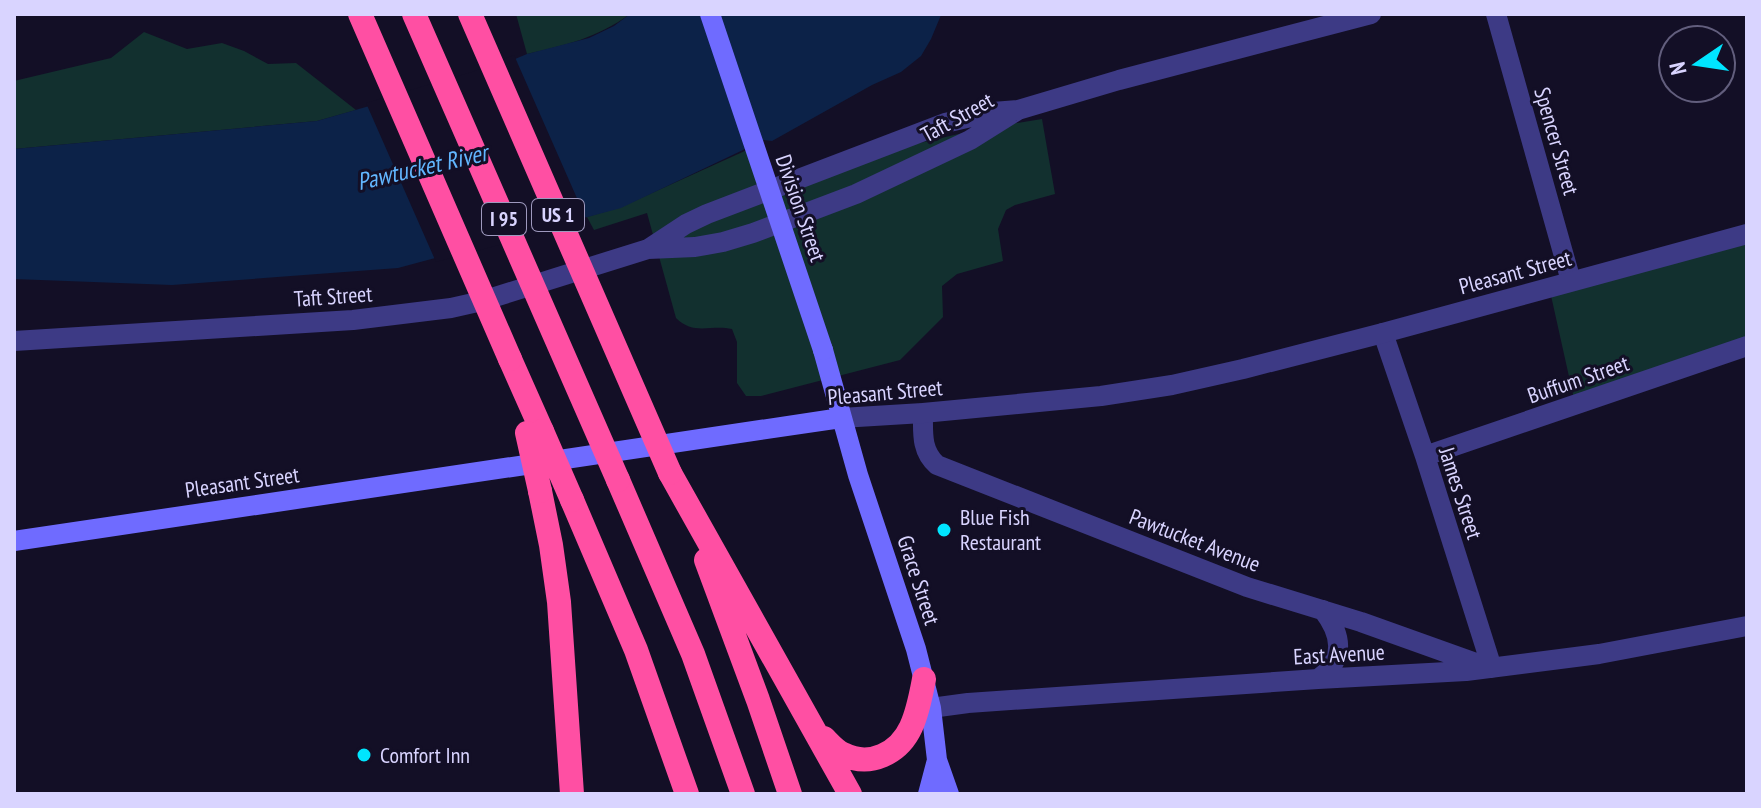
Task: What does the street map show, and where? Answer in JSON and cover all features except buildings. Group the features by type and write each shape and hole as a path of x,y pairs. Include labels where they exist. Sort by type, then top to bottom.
{"highway":[{"name":"I 95","path":"360,14 510,359 535,432"},
{"name":"I 95","path":"414,14 693,654 743,794"},
{"name":"US 1","path":"470,14 670,473 850,794"},
{"path":"535,432 540,491 560,611 572,794"},
{"path":"535,432 572,500 636,650 687,794"},
{"path":"670,473 736,640 790,794"},
{"path":"811,722 823,738 842,754 863,760 875,759 896,748 911,728 924,679"}],"main road":[{"name":"Division Street","path":"710,14 823,350 841,418"},
{"name":"Pleasant Street","path":"14,541 841,418"},
{"name":"Grace Street","path":"841,418 907,619 931,708 937,760 949,794"},
{"name":"Grace Street","path":"928,794 937,760"}],"street":[{"name":"Taft Street","path":"648,249 686,224 932,127 972,116 1018,110 1119,80 1371,14"},
{"name":"Spencer Street","path":"1496,14 1571,281"},
{"name":"Taft Street","path":"14,341 353,320 420,313 482,301 648,249 695,247 753,233 856,194 970,140 1018,110"},
{"path":"742,200 753,233"},
{"name":"Pleasant Street","path":"841,418 923,413 1139,391 1243,369 1383,333 1747,234"},
{"name":"James Street","path":"1383,333 1492,668"},
{"name":"Buffum Street","path":"1425,456 1747,346"},
{"name":"Pawtucket Avenue","path":"923,413 923,442 931,460 937,465 1247,587 1492,668"},
{"path":"1318,679 1335,664 1338,653 1335,631 1323,610"},
{"name":"East Avenue","path":"931,708 1318,679 1444,673 1599,654 1747,626"}],"green space":[{"path":"516,14 630,14 593,35 527,54"},
{"path":"144,32 187,49 222,43 268,64 296,63 356,110 317,121 14,149 14,81 111,58"},
{"path":"1042,119 1055,194 1006,210 998,229 1003,261 957,274 942,286 943,317 900,360 761,396 746,396 737,383 737,342 732,329 689,327 676,318 647,213 594,230 587,217 621,207 747,150 778,181 816,167 980,129"},
{"path":"1747,227 1747,342 1574,399 1548,282"}],"water":[{"name":"Pawtucket River","path":"630,14 946,14 941,15 921,56 901,72 772,141 764,140 621,208 398,268 172,285 14,279 14,149 317,121 474,76 527,54 589,38"}],"pier":[{"path":"514,55 587,221 436,262 366,103 472,72"}],"place":[{"name":"Blue Fish Restaurant","path":"944,530"},
{"name":"Comfort Inn","path":"364,755"}]}
